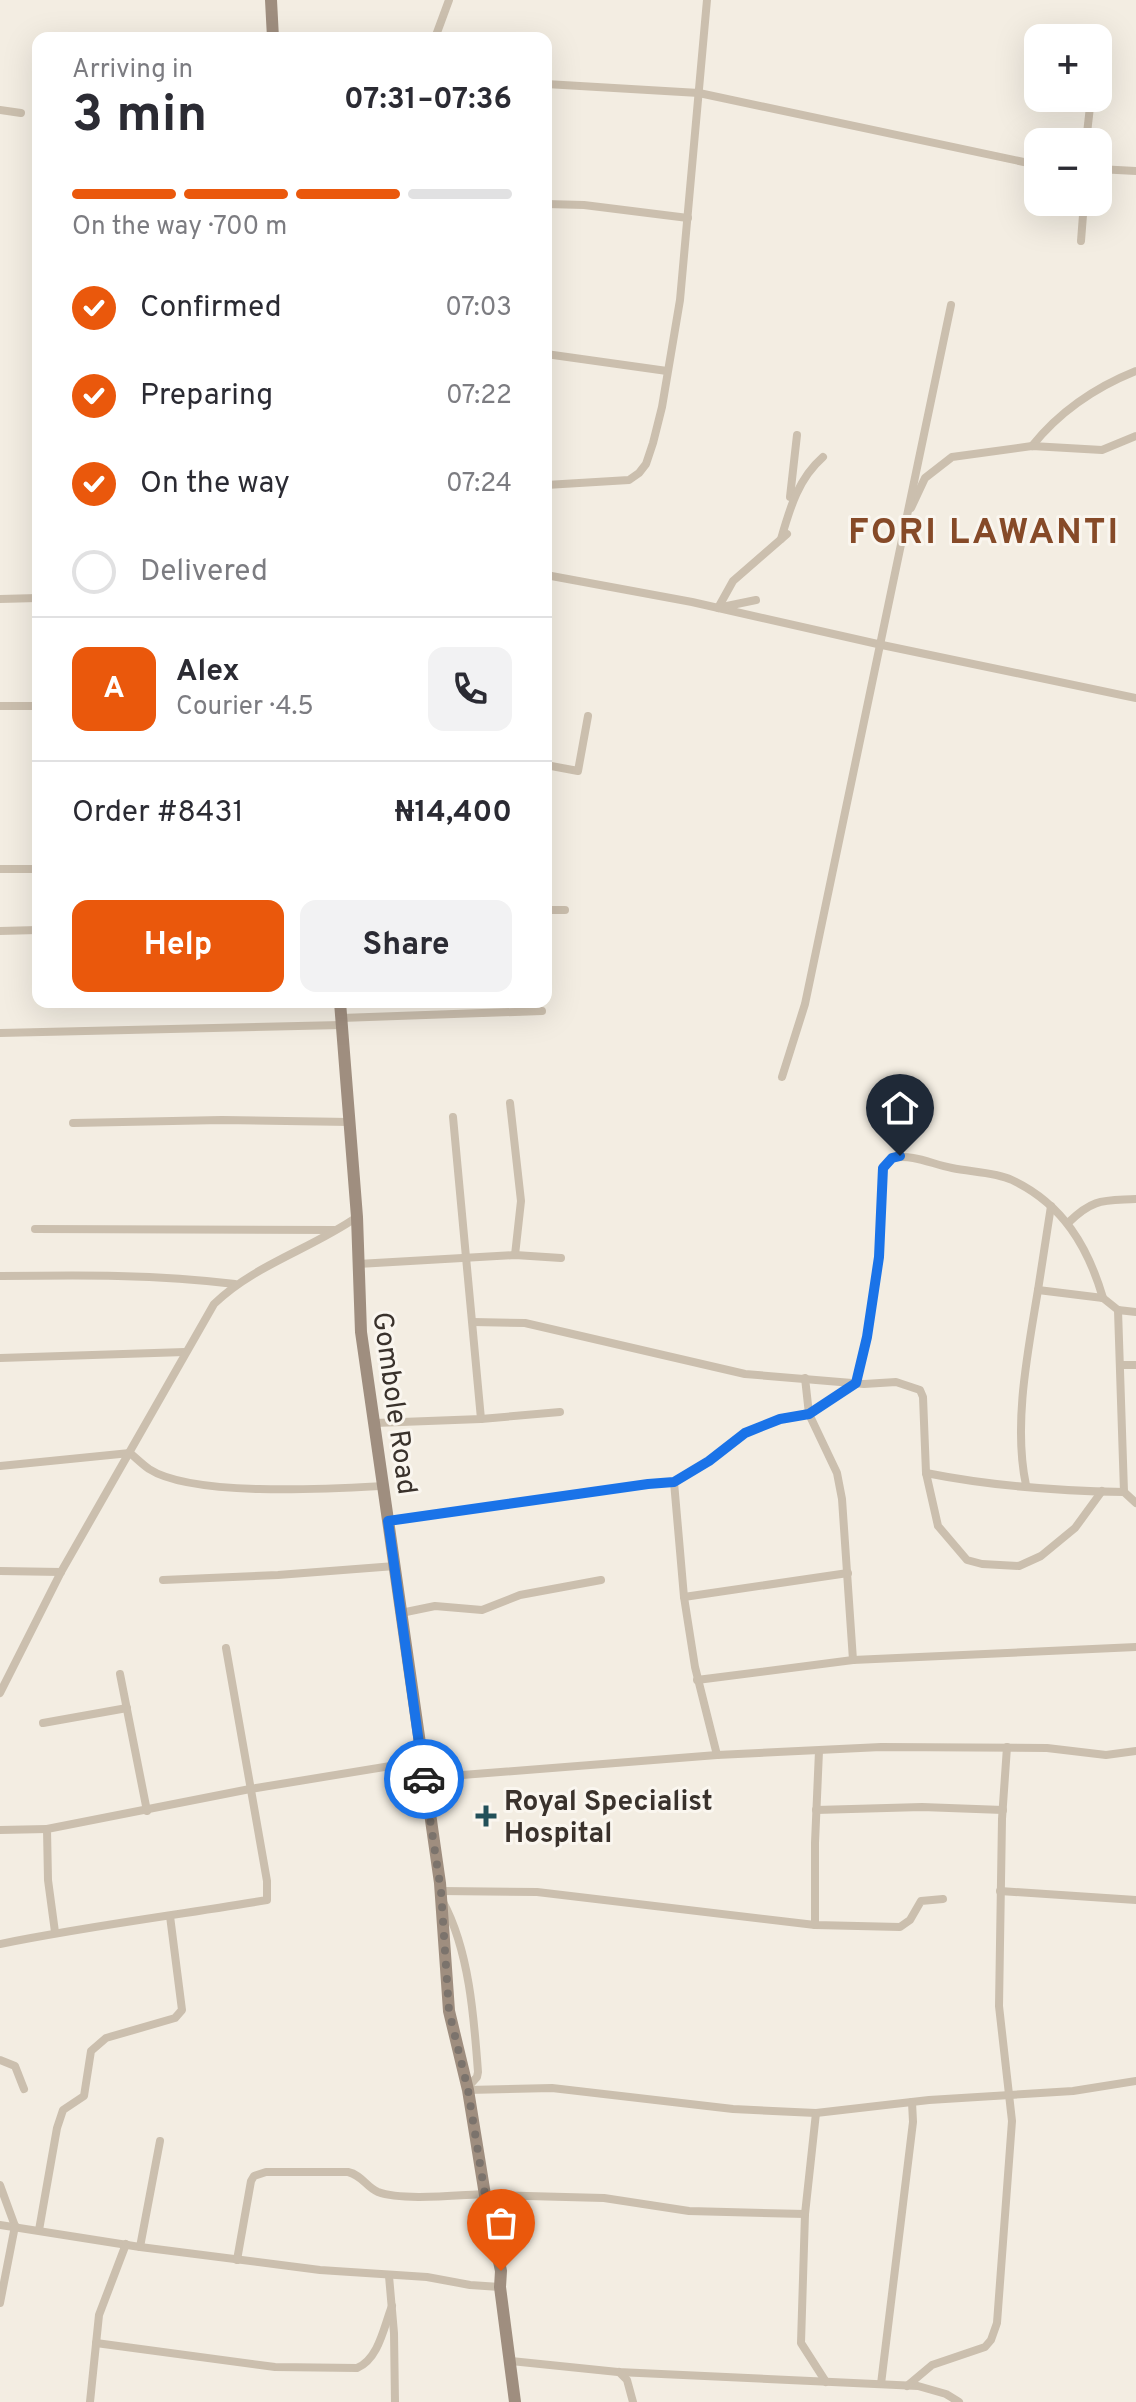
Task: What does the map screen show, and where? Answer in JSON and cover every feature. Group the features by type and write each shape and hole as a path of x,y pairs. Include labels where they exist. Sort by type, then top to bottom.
{"street":[{"path":"271,0 273,32"},
{"path":"437,32 449,0"},
{"path":"552,485 629,480 646,464 653,443 680,300 707,0"},
{"path":"552,84 699,93 1024,162"},
{"path":"0,110 21,113"},
{"path":"1112,170 1136,171"},
{"path":"552,204 584,205 688,218"},
{"path":"1081,241 1083,216"},
{"path":"782,1077 805,1004 951,305"},
{"path":"552,355 667,371"},
{"path":"1032,446 1067,409 1136,371"},
{"path":"718,608 733,581 784,537 797,435"},
{"path":"904,523 925,478 952,457 1032,446 1102,450 1136,436"},
{"path":"789,510 809,469 823,457"},
{"path":"552,576 718,608 1136,698"},
{"path":"0,599 32,598"},
{"path":"718,608 756,600"},
{"path":"0,706 32,706"},
{"path":"552,766 578,771 588,716"},
{"path":"0,869 32,869"},
{"path":"552,910 565,910"},
{"path":"0,931 32,930"},
{"name":"Gombole Road","path":"340,1008 357,1217 361,1332 440,1894 449,2011 468,2089 501,2271 500,2287 515,2402"},
{"path":"0,1033 542,1011"},
{"path":"510,1103 521,1201 521,1227 515,1255"},
{"path":"453,1117 481,1419"},
{"path":"73,1123 222,1120 350,1122"},
{"path":"388,1521 674,1482 752,1430 780,1419 809,1414 856,1383 867,1337 879,1257 883,1168 892,1158 911,1157 1012,1180 1069,1222 1095,1269 1103,1298"},
{"path":"1069,1222 1086,1205 1136,1199"},
{"path":"1026,1485 1021,1458 1031,1323 1051,1206"},
{"path":"0,1693 61,1572 214,1304 235,1284 357,1217"},
{"path":"35,1229 338,1230"},
{"path":"358,1264 515,1255 561,1258"},
{"path":"0,1276 108,1275 188,1278 235,1284"},
{"path":"1038,1290 1103,1298 1118,1310 1136,1312"},
{"path":"1118,1310 1124,1492"},
{"path":"473,1322 525,1323 745,1374 856,1383 896,1382 920,1390 923,1397 926,1473 938,1526 967,1560 1019,1566 1041,1556 1075,1528 1102,1491"},
{"path":"0,1358 185,1352"},
{"path":"1121,1365 1136,1365"},
{"path":"805,1378 809,1414 837,1473 848,1573 853,1660"},
{"path":"375,1423 560,1412"},
{"path":"0,1466 130,1453 150,1470 197,1485 323,1489 382,1486"},
{"path":"926,1473 1059,1491 1124,1492 1136,1503"},
{"path":"674,1482 684,1597 697,1680 717,1755"},
{"path":"163,1580 395,1566"},
{"path":"0,1571 61,1572"},
{"path":"684,1597 848,1573"},
{"path":"401,1613 435,1606 482,1610 520,1595 601,1580"},
{"path":"697,1680 853,1660 1136,1647"},
{"path":"0,1944 55,1932 267,1900 267,1881 226,1648"},
{"path":"120,1674 147,1811"},
{"path":"43,1723 127,1708"},
{"path":"424,1778 717,1755 881,1747 1047,1748 1106,1755 1136,1751"},
{"path":"907,2386 932,2365 985,2347 994,2332 1002,2270 1012,2121 999,2006 1000,1891 1007,1747"},
{"path":"815,1925 819,1751"},
{"path":"0,1830 47,1829 250,1789 421,1761"},
{"path":"816,1810 922,1807 1003,1810"},
{"path":"47,1829 48,1880 55,1932"},
{"path":"1000,1891 1136,1900"},
{"path":"468,2089 478,2072 465,1968 453,1921 440,1894 537,1892 815,1925 900,1927 910,1920 921,1901 943,1899"},
{"path":"39,2230 57,2128 63,2110 84,2096 91,2051 106,2038 175,2018 182,2010 170,1916"},
{"path":"0,2060 15,2066 24,2089"},
{"path":"468,2089 552,2088 733,2109 816,2113 912,2102 1073,2091 1136,2081"},
{"path":"881,2384 913,2122 912,2102"},
{"path":"816,2113 805,2214 801,2343 826,2382"},
{"path":"140,2247 160,2141"},
{"path":"237,2260 251,2181 254,2176 266,2172 348,2172 357,2174 372,2189 391,2195 604,2198 689,2211 805,2214"},
{"path":"0,2185 15,2226 0,2303"},
{"path":"0,2225 237,2260 427,2277 500,2287"},
{"path":"90,2402 99,2315 126,2244"},
{"path":"389,2276 395,2402"},
{"path":"96,2343 275,2367 357,2368 366,2365 376,2349 392,2306"},
{"path":"511,2361 618,2372 907,2386 946,2394 959,2402"},
{"path":"618,2372 627,2380 633,2402"}],"way so far":[{"path":"424,1779 441,1891 449,2011 468,2090 501,2271"}],"place":[{"name":"Royal Specialist Hospital","path":"486,1816"}],"district":[{"name":"FORI LAWANTI","path":"984,530"}],"route":[{"path":"424,1779 388,1521 674,1482 709,1461 745,1433 780,1419 809,1414 834,1400 856,1383 867,1337 879,1257 883,1168 887,1161 900,1156"}]}
